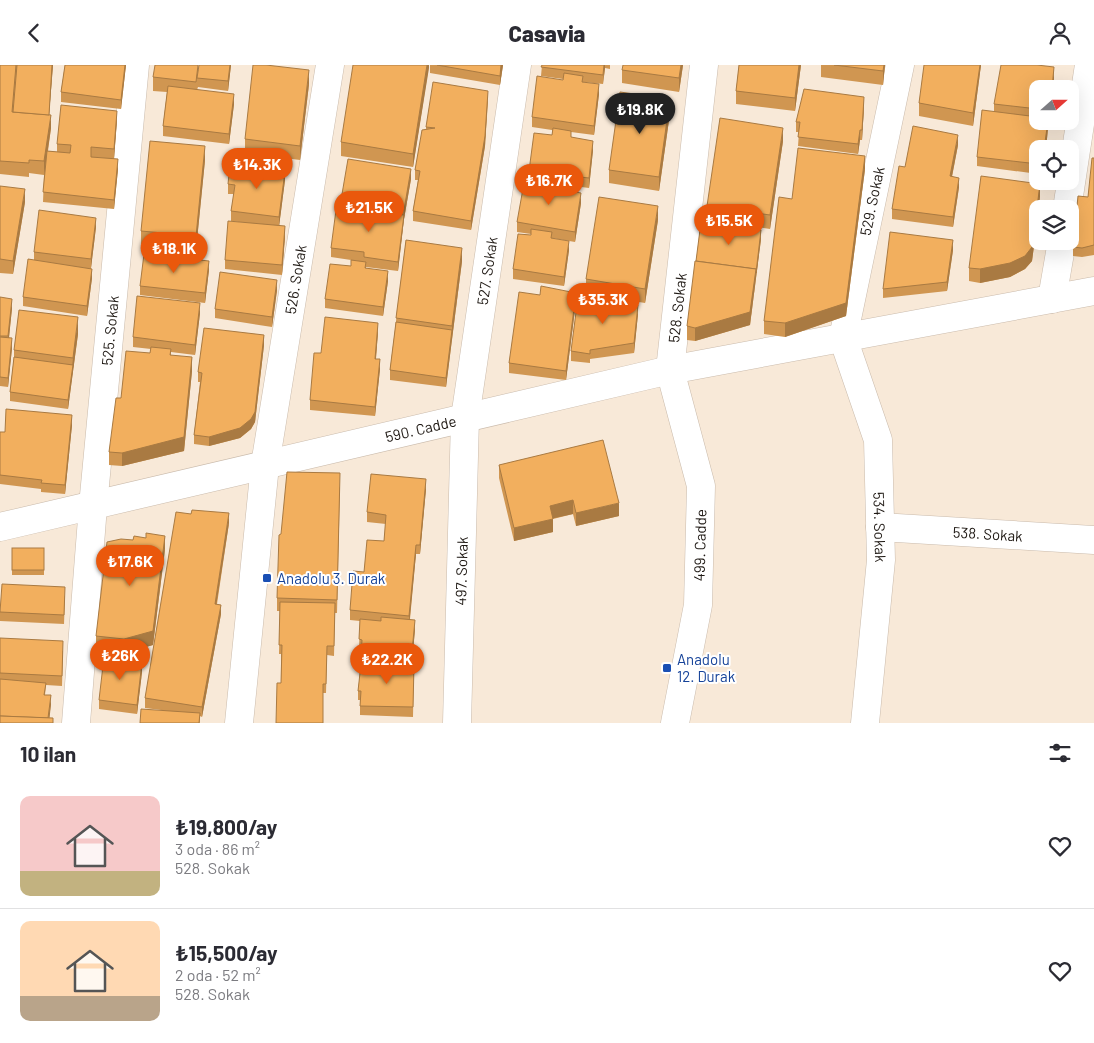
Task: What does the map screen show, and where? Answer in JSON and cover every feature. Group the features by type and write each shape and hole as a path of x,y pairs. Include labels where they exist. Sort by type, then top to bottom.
{"street":[{"name":"525. Sokak","path":"76,723 93,506 134,65"},
{"name":"526. Sokak","path":"239,723 265,465 330,65"},
{"name":"527. Sokak","path":"465,418 518,65"},
{"name":"528. Sokak","path":"670,370 704,65"},
{"name":"529. Sokak","path":"843,338 900,65"},
{"path":"1068,200 1090,65"},
{"path":"1052,299 1060,250"},
{"name":"590. Cadde","path":"0,527 670,370 1094,291"},
{"name":"534. Sokak","path":"843,338 878,440 881,560 865,723"},
{"name":"499. Cadde","path":"670,370 702,485 698,605 675,723"},
{"name":"497. Sokak","path":"457,723 465,418"},
{"name":"538. Sokak","path":"880,527 1094,540"}],"building":[{"path":"0,65 16,65 12,112 51,115 44,161 29,160 29,163 0,161"},
{"path":"17,65 52,65 49,115 13,112"},
{"path":"65,65 125,65 121,100 61,92"},
{"path":"155,65 198,65 196,82 153,77"},
{"path":"199,65 230,65 228,81 197,78"},
{"path":"253,65 309,70 300,146 245,139"},
{"path":"353,65 427,65 413,154 341,142"},
{"path":"437,65 501,65 500,76"},
{"path":"542,65 604,65 603,75 541,67"},
{"path":"623,65 681,65 679,78 622,70"},
{"path":"739,65 799,65 795,98 736,91"},
{"path":"834,65 884,65 883,71"},
{"path":"924,65 980,65 973,113 919,103"},
{"path":"1001,65 1054,67 1053,80 1029,80 1029,108 994,104"},
{"path":"564,73 583,76 582,82 599,84 594,126 532,117 537,76 563,80"},
{"path":"433,82 488,91 485,136 471,221 413,211 420,171 415,170 422,130 435,128 426,127"},
{"path":"168,86 234,94 229,134 163,126"},
{"path":"804,89 864,97 862,130 860,130 858,144 798,137 800,122 796,122"},
{"path":"620,92 670,99 659,177 609,170"},
{"path":"61,105 117,111 114,149 91,147 91,157 118,159 114,200 43,192 47,151 70,153 71,145 57,144"},
{"path":"982,110 1029,116 1029,130 1047,130 1045,140 1029,140 1029,163 977,157"},
{"path":"720,118 783,128 770,215 707,206"},
{"path":"913,126 958,135 950,176 959,178 953,217 892,209 899,166 905,167"},
{"path":"553,128 571,131 571,137 593,141 589,178 529,171 534,133 552,135"},
{"path":"150,141 205,146 196,236 141,231"},
{"path":"798,148 865,156 846,303 785,323 764,321 779,197 792,199"},
{"path":"1092,158 1094,158 1094,245 1079,248 1078,196 1088,197"},
{"path":"348,159 411,169 404,210 341,200"},
{"path":"230,165 285,171 279,217 231,211 235,185 228,184"},
{"path":"981,176 1029,183 1029,190 1039,190 1038,200 1029,200 1030,250 1025,256 1010,263 980,269 969,268"},
{"path":"538,177 559,180 558,189 581,193 575,232 517,222 524,183 536,185"},
{"path":"0,186 25,189 13,261 0,259"},
{"path":"599,197 658,206 645,289 586,279"},
{"path":"351,205 370,208 369,211 404,215 398,262 364,257 364,252 331,248 336,210 350,211"},
{"path":"39,210 96,218 91,259 34,252"},
{"path":"228,221 285,226 282,265 225,260"},
{"path":"701,222 761,230 756,273 756,269 696,261"},
{"path":"531,229 552,232 551,238 569,241 564,277 513,269 518,234 531,235"},
{"path":"890,232 953,240 947,282 883,289"},
{"path":"406,240 462,248 452,326 396,318"},
{"path":"144,254 209,261 205,293 140,286"},
{"path":"28,259 92,269 87,306 23,297"},
{"path":"351,260 366,262 365,268 388,271 383,307 325,299 330,264 351,266"},
{"path":"695,261 756,269 750,312 695,328 687,326"},
{"path":"220,272 277,280 272,317 215,309"},
{"path":"541,286 576,293 566,371 509,363 519,292 540,295"},
{"path":"137,296 200,303 195,345 133,337"},
{"path":"0,297 12,299 8,336 0,336"},
{"path":"578,297 638,305 634,343 590,350 590,354 571,351"},
{"path":"19,310 78,317 73,358 14,350"},
{"path":"325,317 378,323 375,359 380,359 375,407 310,400 314,353 321,353"},
{"path":"396,322 452,330 446,378 390,370"},
{"path":"204,328 264,335 255,412 251,419 240,428 209,437 194,435 202,373 198,372"},
{"path":"0,337 12,338 8,378 0,377"},
{"path":"151,347 171,349 170,355 192,357 184,437 122,453 109,452 116,398 121,398 126,351 150,353"},
{"path":"14,357 73,365 68,400 10,392"},
{"path":"6,409 72,415 65,485 41,483 42,480 0,475 0,432 5,432"},
{"path":"603,440 619,503 576,513 573,500 550,506 553,519 514,528 499,465"},
{"path":"287,472 340,473 337,600 277,598 279,535 281,534"},
{"path":"371,474 426,479 420,545 416,545 409,616 350,610 353,571 364,572 367,540 384,541 386,515 367,512"},
{"path":"192,510 229,513 215,604 221,605 202,707 145,698 176,512 191,514"},
{"path":"146,533 165,536 153,631 124,639 96,636 107,542 121,539 133,540 134,536 146,538"},
{"path":"12,548 44,548 44,570 12,570"},
{"path":"2,584 65,587 64,615 0,612"},
{"path":"280,602 335,603 334,646 327,646 326,684 323,684 323,723 276,723 277,683 281,683 282,645 279,645"},
{"path":"381,617 415,620 411,662 361,658 362,640 359,639 360,619 381,621"},
{"path":"0,638 63,641 62,676 0,673"},
{"path":"104,657 142,662 137,705 99,700"},
{"path":"361,664 414,665 413,707 360,706 361,691 358,691"},
{"path":"0,679 46,683 44,695 51,695 48,718 0,716"},
{"path":"141,709 200,713 199,723 140,723"},
{"path":"0,716 53,718 53,723 0,723"}],"place":[{"name":"Anadolu 3. Durak","path":"267,578"},
{"name":"Anadolu 12. Durak","path":"667,668"}]}
